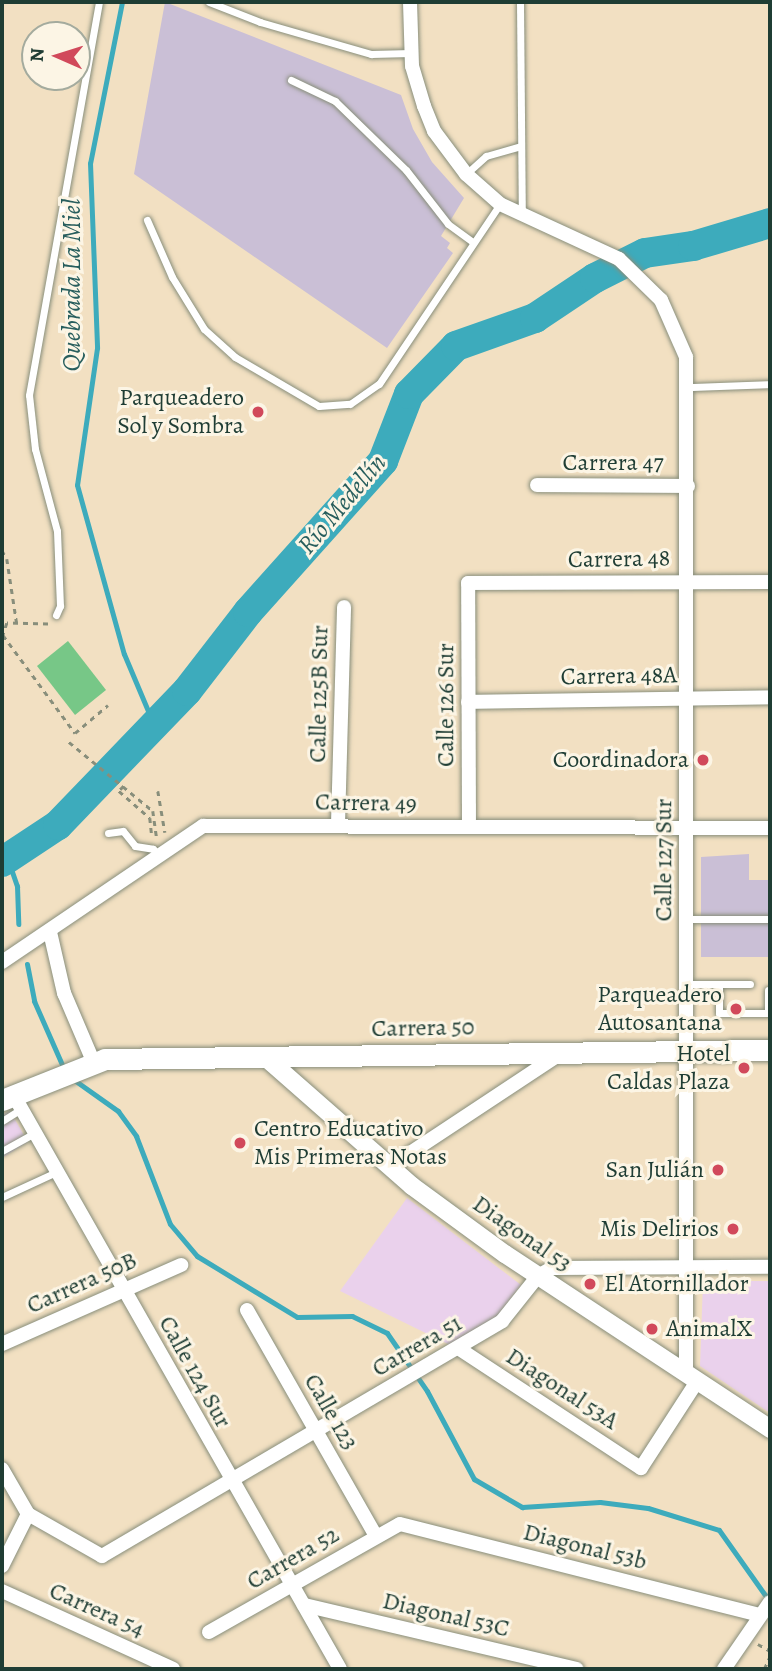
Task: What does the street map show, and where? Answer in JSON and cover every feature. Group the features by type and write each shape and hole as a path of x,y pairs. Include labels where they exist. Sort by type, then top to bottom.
{"main road":[{"name":"Carrera 50","path":"86,1064 264,1056 770,1050"},
{"path":"12,1101 55,1077 86,1064"}],"street":[{"path":"410,2 411,53 434,131 466,174 500,204 526,217"},
{"name":"Calle 127 Sur","path":"526,217 619,259 661,300 683,348 689,387 686,1268 692,1377"},
{"name":"Carrera 47","path":"537,485 688,486"},
{"name":"Carrera 48","path":"468,583 770,582"},
{"name":"Calle 126 Sur","path":"468,583 469,827"},
{"name":"Calle 125B Sur","path":"338,824 344,607"},
{"name":"Carrera 48A","path":"468,702 770,697"},
{"name":"Carrera 49","path":"2,962 50,932 158,848 203,827 338,824 770,828"},
{"path":"50,932 64,993 86,1064"},
{"path":"392,1165 562,1052"},
{"name":"Diagonal 53","path":"264,1056 392,1165 412,1186 538,1276 770,1429"},
{"name":"Calle 124 Sur","path":"12,1101 35,1133 230,1483 340,1669"},
{"name":"Carrera 50B","path":"2,1344 181,1265"},
{"path":"538,1276 552,1268 770,1267"},
{"name":"Carrera 51","path":"28,1514 102,1556 502,1321 538,1276"},
{"name":"Calle 123","path":"247,1310 376,1536"},
{"name":"Diagonal 53A","path":"458,1348 641,1468 692,1377"},
{"path":"2,1469 28,1514 2,1566"},
{"name":"Carrera 52","path":"209,1632 400,1524"},
{"name":"Diagonal 53b","path":"400,1524 765,1609"},
{"name":"Carrera 54","path":"2,1591 173,1669"},
{"name":"Diagonal 53C","path":"304,1605 577,1669"},
{"path":"724,1669 765,1609"}],"lane":[{"path":"56,615 61,586 57,531 35,449 29,395 99,2"},
{"path":"209,2 260,22 371,54 411,53"},
{"path":"520,2 521,146 526,217"},
{"path":"291,80 335,101 406,170 449,224 473,242"},
{"path":"466,174 486,156 521,146"},
{"path":"147,220 172,277 204,329 235,357 319,406 350,404 379,384 500,204"},
{"path":"689,387 770,384"},
{"path":"108,833 123,831 135,846 158,848"},
{"path":"686,919 770,919"},
{"path":"686,984 750,984"},
{"path":"719,984 719,1013 768,1013 768,990"},
{"path":"2,1121 12,1101"},
{"path":"2,1151 35,1133"},
{"path":"2,1197 57,1172"}],"path":[{"path":"2,550 7,559 17,624"},
{"path":"56,615 51,624 7,623 4,635 75,733 108,705"},
{"path":"69,742 155,815 158,848"},
{"path":"124,786 119,791 150,818 152,842 158,848"},
{"path":"158,791 166,840 158,848"},
{"path":"764,1669 770,1656"}],"shaded area":[{"path":"165,2 401,95 413,129 432,162 464,198 441,236 450,243 447,248 453,253 387,348 134,174"},
{"path":"749,854 749,880 770,880 770,957 701,957 701,857"},
{"path":"10,1111 28,1142 2,1158 2,1115"},
{"path":"407,1198 521,1285 497,1316 450,1345 340,1291"},
{"path":"703,1281 770,1281 770,1413 700,1366"}],"green space":[{"path":"68,641 106,690 75,715 37,666"}],"waterway":[{"name":"Quebrada La Miel","path":"122,2 90,163 97,348 77,485 124,654 154,725"},
{"name":"Río Medellín","path":"2,862 58,825 187,691 248,612 383,461 409,394 456,346 535,318 595,278 645,253 693,246 770,223"},
{"path":"8,860 17,886 18,924"},
{"path":"27,964 34,1001 64,1069"},
{"path":"70,1077 118,1111 136,1136 170,1224 197,1256 297,1317 352,1316 387,1333 427,1391 474,1479 522,1507 600,1502 648,1508 719,1530 770,1602"}],"place":[{"name":"Parqueadero Sol y Sombra","path":"258,412"},
{"name":"Coordinadora","path":"703,760"},
{"name":"Parqueadero Autosantana","path":"736,1009"},
{"name":"Hotel Caldas Plaza","path":"744,1068"},
{"name":"Centro Educativo Mis Primeras Notas","path":"240,1143"},
{"name":"San Julián","path":"718,1170"},
{"name":"Mis Delirios","path":"733,1229"},
{"name":"El Atornillador","path":"590,1284"},
{"name":"AnimalX","path":"652,1329"}]}
